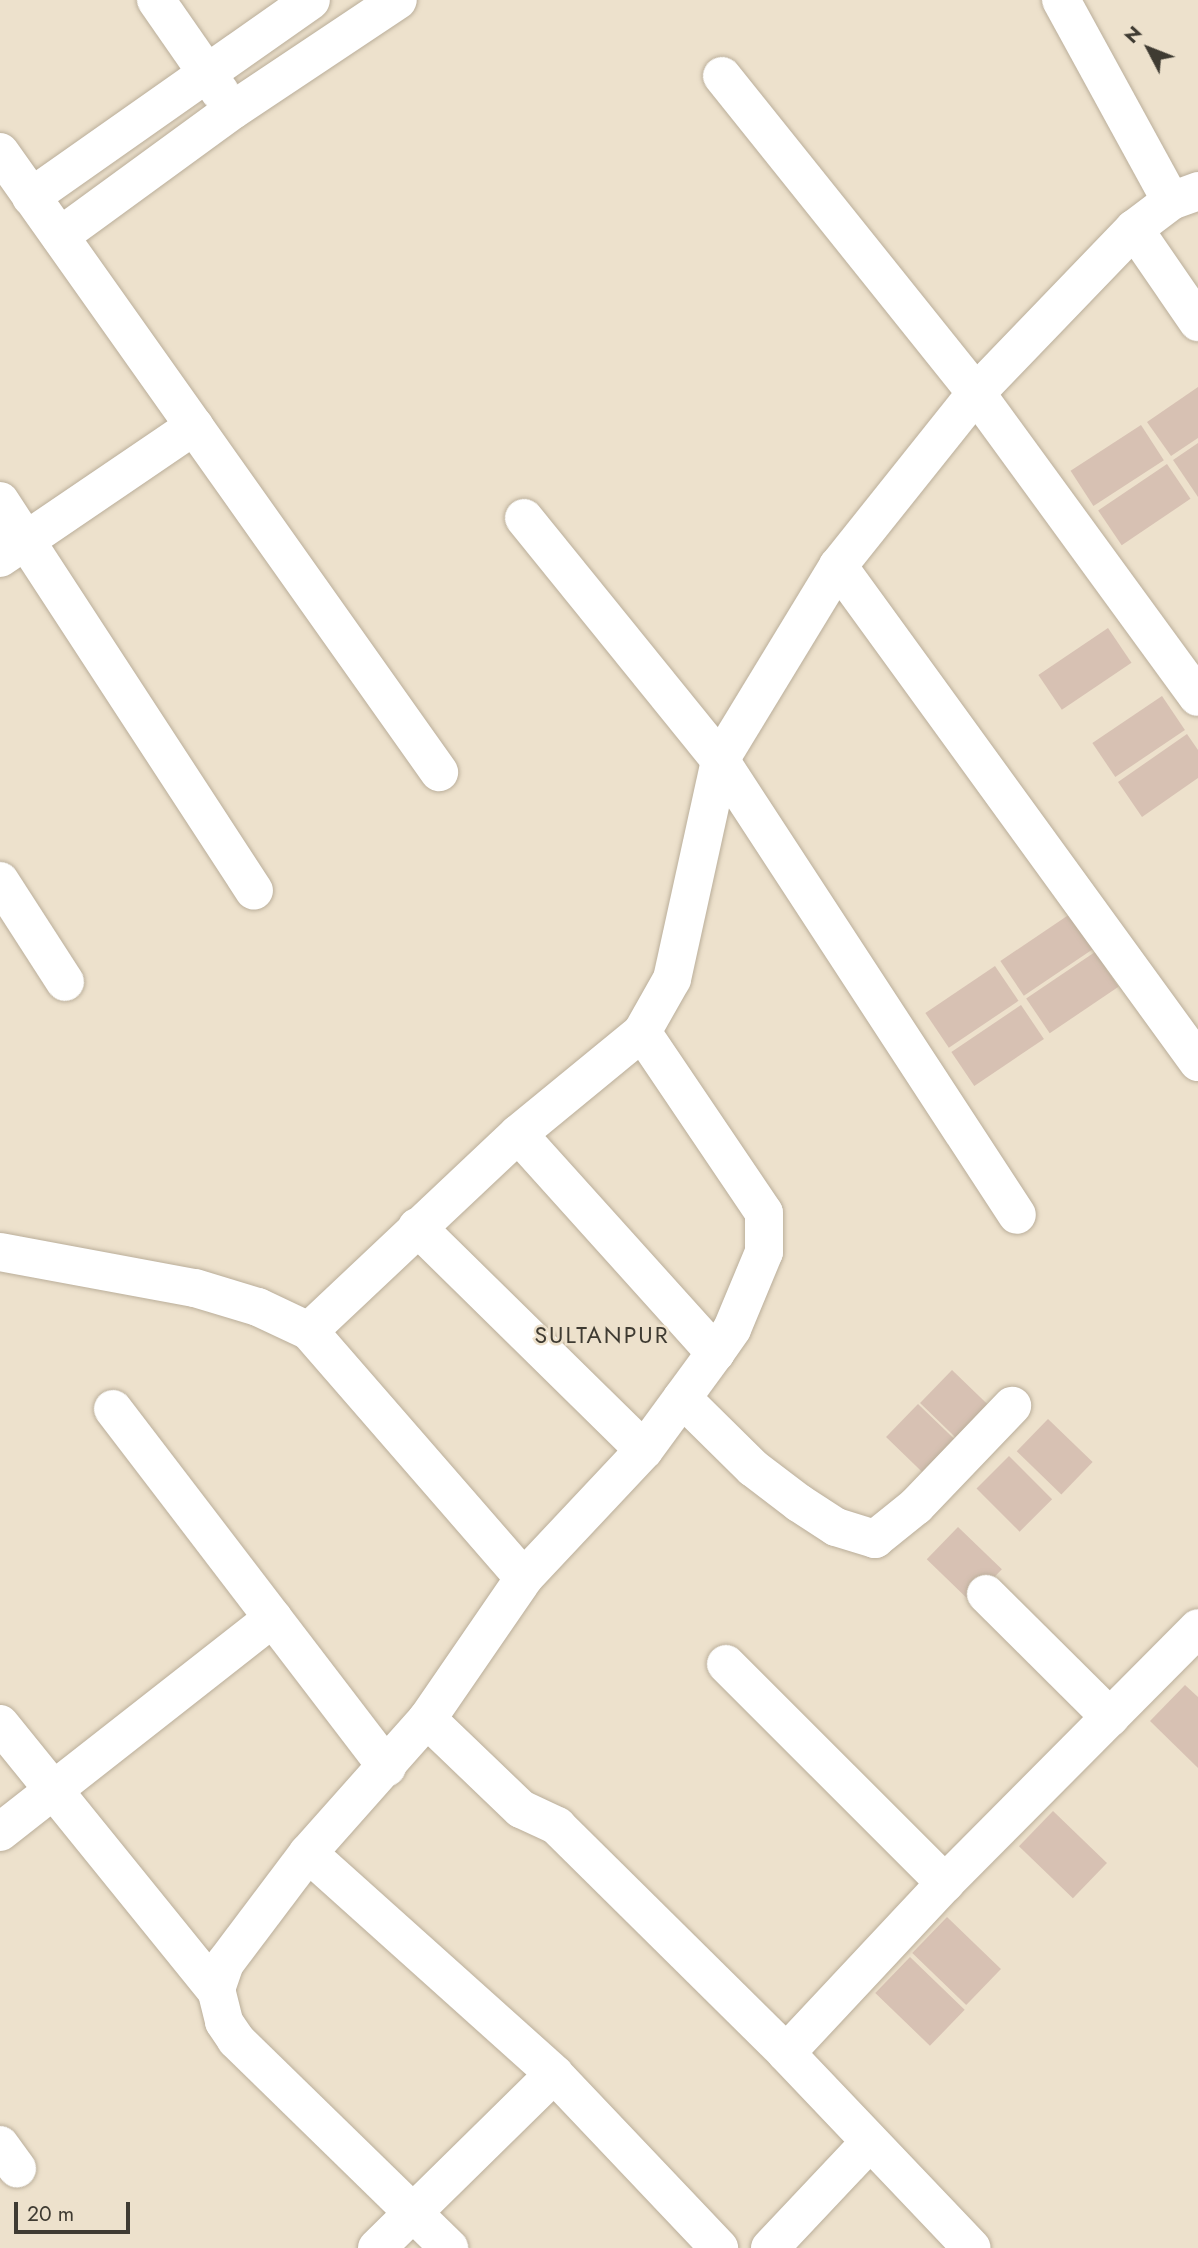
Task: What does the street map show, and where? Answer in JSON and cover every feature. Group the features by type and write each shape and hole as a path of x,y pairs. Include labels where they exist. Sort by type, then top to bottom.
{"street":[{"path":"156,0 233,110"},
{"path":"31,197 205,71 311,0"},
{"path":"60,236 233,110 398,0"},
{"path":"309,1331 518,1134 642,1032 672,978 720,760 838,566 976,393 1134,229 1184,196 1061,0"},
{"path":"722,76 976,393 1198,697"},
{"path":"0,152 439,772"},
{"path":"1134,229 1198,322"},
{"path":"14,549 194,426"},
{"path":"0,500 14,549 254,891"},
{"path":"524,518 720,760 1017,1215"},
{"path":"838,566 1198,1062"},
{"path":"0,881 65,982"},
{"path":"216,1992 225,1963 308,1853 428,1719 524,1578 645,1450 732,1329 764,1252 764,1213 642,1032"},
{"path":"518,1134 715,1353"},
{"path":"417,1227 645,1450"},
{"path":"0,1252 195,1288 258,1307 309,1331 524,1578"},
{"path":"682,1398 753,1468 799,1503 836,1527 875,1539 916,1506 1012,1406"},
{"path":"113,1409 387,1767"},
{"path":"986,1594 1110,1717"},
{"path":"0,1832 273,1618"},
{"path":"786,2053 945,1883 1198,1628"},
{"path":"726,1664 945,1883"},
{"path":"428,1719 521,1810 556,1826 786,2053 972,2248"},
{"path":"0,1724 52,1792 216,1992 224,2022 236,2040 449,2248"},
{"path":"308,1853 554,2074 719,2248"},
{"path":"377,2248 554,2074"},
{"path":"770,2248 869,2143"}],"building":[{"path":"1198,387 1198,438 1171,456 1147,422"},
{"path":"1141,425 1164,460 1093,506 1071,471"},
{"path":"1198,443 1198,497 1173,460"},
{"path":"1167,464 1190,499 1122,545 1098,510"},
{"path":"1108,628 1131,663 1062,710 1038,675"},
{"path":"1162,696 1185,730 1115,777 1092,743"},
{"path":"1187,734 1198,750 1198,778 1142,817 1118,782"},
{"path":"1070,914 1093,949 1024,996 1000,961"},
{"path":"1095,952 1118,987 1050,1033 1026,998"},
{"path":"995,966 1018,1001 949,1048 925,1013"},
{"path":"1021,1005 1044,1039 974,1086 951,1052"},
{"path":"952,1370 997,1413 965,1446 920,1403"},
{"path":"918,1404 962,1446 930,1479 886,1437"},
{"path":"1048,1419 1093,1462 1061,1494 1017,1451"},
{"path":"1009,1456 1052,1499 1020,1532 976,1489"},
{"path":"958,1527 1002,1569 971,1602 927,1559"},
{"path":"1185,1685 1198,1697 1198,1768 1150,1721"},
{"path":"1053,1811 1107,1863 1073,1898 1019,1846"},
{"path":"947,1917 1001,1969 966,2005 912,1953"},
{"path":"910,1957 965,2010 930,2046 875,1993"}],"district":[{"name":"SULTANPUR","path":"602,1335"}]}
